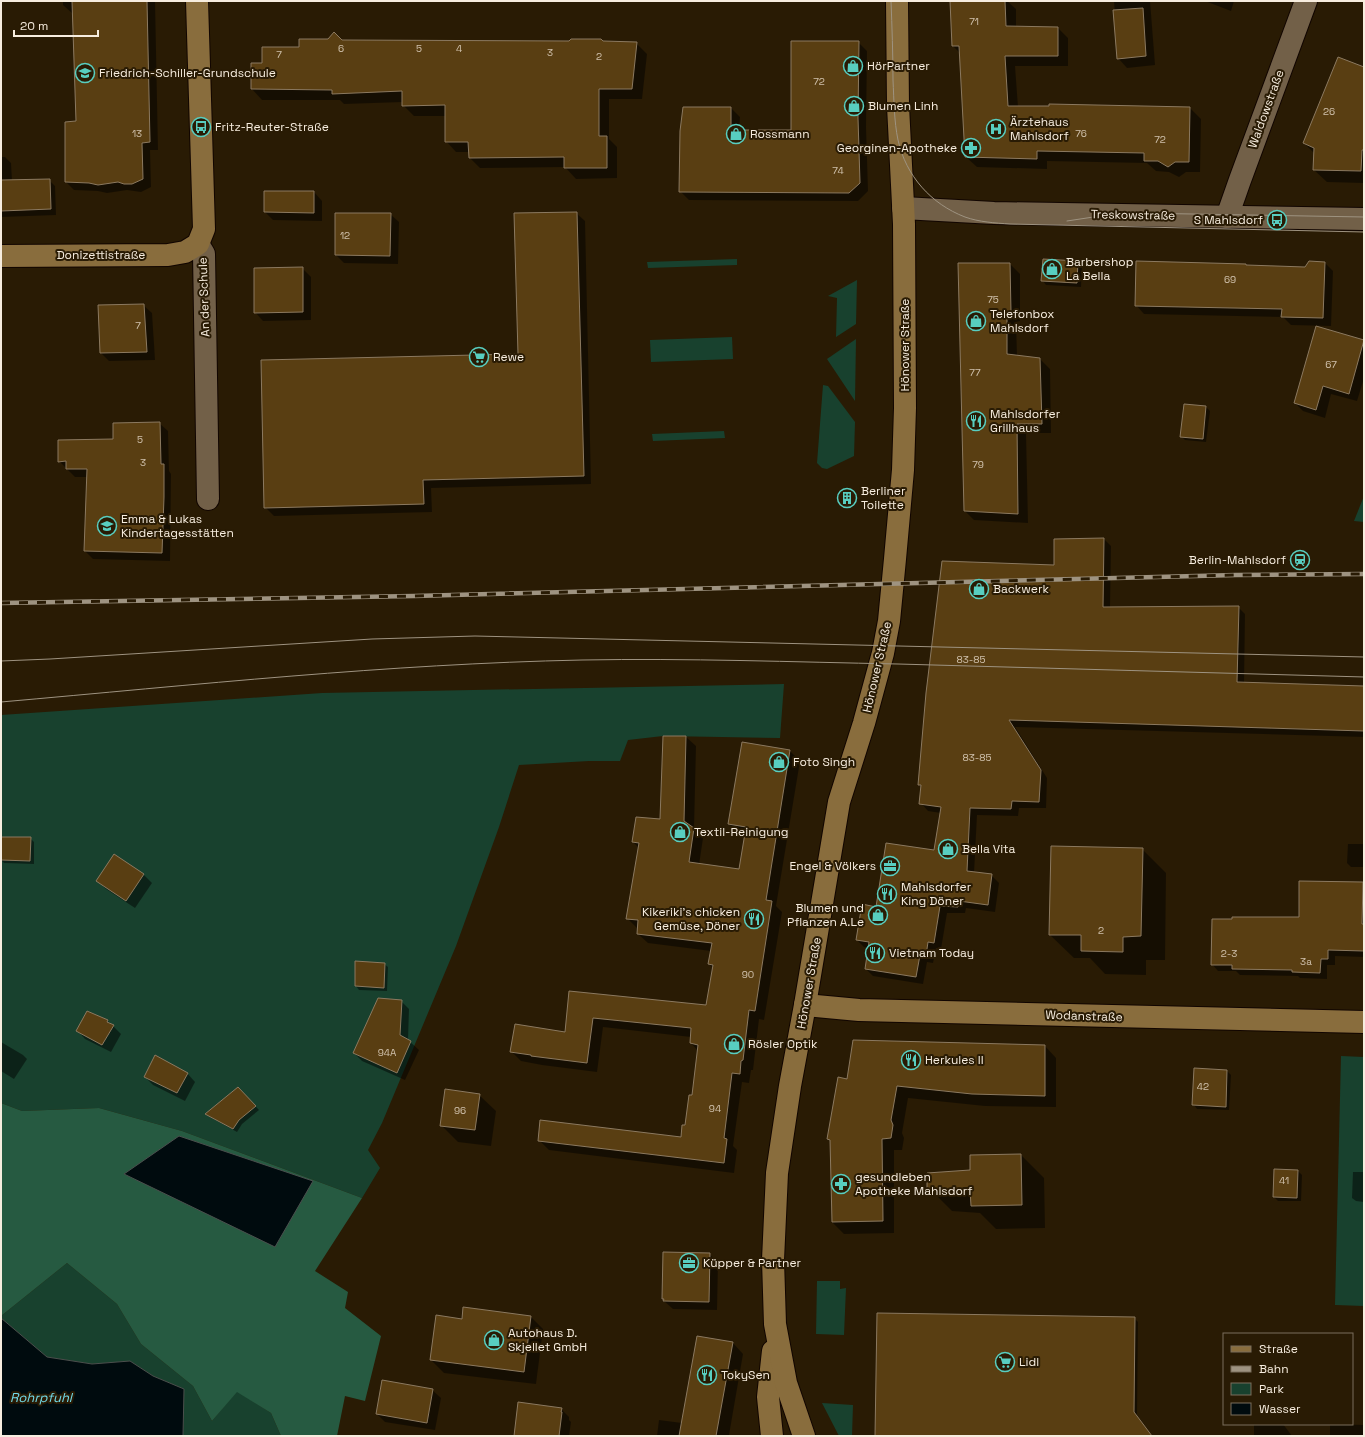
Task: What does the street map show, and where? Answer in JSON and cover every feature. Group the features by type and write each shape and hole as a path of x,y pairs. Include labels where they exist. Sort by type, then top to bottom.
{"main road":[{"name":"An der Schule","path":"197,1 204,217 204,229 198,244"},
{"name":"Hönower Straße","path":"772,1436 768,1397 775,1324 773,1260 777,1173 789,1093 839,802 864,723 883,653 889,621 896,559 904,450 905,400 903,208 898,84 897,1"},
{"name":"Donizettistraße","path":"1,256 168,255 185,252 198,244"},
{"name":"Wodanstraße","path":"805,1005 859,1010 1364,1022"},
{"name":"Hönower Straße","path":"775,1324 786,1383 804,1436"}],"street":[{"name":"Waldowstraße","path":"1228,217 1238,184 1306,1"},
{"name":"Treskowstraße","path":"903,208 994,213 1364,220"},
{"name":"An der Schule","path":"198,244 204,254 208,499"}],"green space":[{"path":"737,259 737,265 648,268 647,262"},
{"path":"857,280 856,324 836,337 837,298 828,296"},
{"path":"732,337 733,359 651,362 650,340"},
{"path":"856,339 855,401 827,359"},
{"path":"823,385 828,386 855,422 854,456 827,469 822,468 817,463"},
{"path":"724,431 725,438 653,441 652,434"},
{"path":"1364,496 1364,522 1354,521"},
{"path":"784,684 780,738 663,736 628,740 620,761 589,761 519,765 499,827 456,946 382,1123 368,1150 380,1168 362,1198 182,1131 99,1108 22,1111 1,1103 1,715 322,693"},
{"path":"1341,1056 1364,1057 1364,1306 1335,1305"},
{"path":"1,1103 22,1111 99,1108 182,1131 362,1198 315,1271 348,1292 345,1308 381,1336 365,1401 345,1396 337,1436 281,1436 271,1413 237,1392 212,1421 193,1386 141,1344 117,1304 67,1263 1,1316"},
{"path":"67,1263 117,1304 141,1344 193,1386 212,1421 237,1391 271,1413 281,1436 183,1436 184,1389 153,1376 130,1361 92,1364 47,1357 1,1318 1,1316"},
{"path":"817,1281 840,1281 840,1289 846,1288 844,1335 816,1334"},
{"path":"822,1403 853,1405 852,1436 839,1436"}],"water":[{"path":"179,1136 313,1181 275,1247 124,1174"},
{"name":"Rohrpfuhl","path":"1,1318 47,1357 92,1364 130,1361 153,1376 184,1389 183,1436 1,1436"}],"building":[{"path":"72,1 147,1 150,142 142,143 143,179 132,184 118,182 98,185 65,182 65,122 76,121"},
{"path":"950,1 1005,1 1006,26 1058,27 1058,56 1005,56 1008,106 1049,106 1049,104 1190,107 1189,162 1175,162 1168,167 1158,161 1144,161 1144,153 1037,151 1037,159 965,157 959,46 952,46"},
{"path":"1143,8 1146,56 1117,59 1113,10"},
{"path":"334,32 342,40 569,41 571,39 601,39 603,41 637,42 632,89 599,89 599,136 607,136 607,168 564,168 564,157 469,158 468,142 445,142 445,105 402,106 402,91 332,94 332,90 251,89 251,63 262,63 262,47 299,47 299,39 328,39"},
{"path":"791,41 859,41 858,118 860,183 849,193 679,192 680,131 683,107 731,107 731,130 791,130"},
{"path":"1338,57 1364,67 1364,150 1362,150 1361,171 1313,170 1314,148 1303,143"},
{"path":"50,179 51,209 1,211 1,180"},
{"path":"264,191 314,191 314,213 264,212"},
{"name":"Rewe","path":"577,212 584,476 423,480 424,504 264,508 261,360 518,354 514,213"},
{"path":"335,213 391,213 390,256 335,255"},
{"path":"1043,259 1078,261 1077,283 1041,281"},
{"path":"1136,261 1305,267 1309,261 1325,262 1323,318 1281,317 1282,309 1135,306"},
{"path":"958,263 1010,263 1011,312 1007,312 1007,354 1040,358 1042,424 1017,424 1018,514 964,511"},
{"path":"303,267 303,312 254,313 254,268"},
{"path":"144,304 147,352 100,353 98,305"},
{"path":"1316,326 1364,340 1349,394 1323,386 1316,410 1294,403"},
{"path":"1184,404 1206,406 1203,439 1180,437"},
{"path":"160,422 161,464 164,464 162,553 84,551 87,469 66,469 66,461 58,462 58,440 113,439 113,423"},
{"path":"1104,538 1103,607 1239,606 1237,682 1364,686 1364,731 1009,720 1041,770 1039,802 1012,801 1011,809 970,808 967,871 992,874 988,905 959,901 958,907 940,906 934,943 928,942 926,956 920,955 916,977 865,969 869,942 856,940 862,904 876,907 886,843 934,850 941,807 919,804 921,785 918,785 926,693 942,561 1054,565 1054,539"},
{"path":"663,736 686,736 684,821 694,828 689,862 739,869 746,827 728,824 742,742 790,750 766,900 772,901 755,1011 749,1010 740,1074 732,1073 724,1138 727,1139 724,1163 538,1141 540,1120 681,1137 682,1125 685,1125 689,1095 692,1095 698,1045 690,1043 691,1028 593,1018 587,1063 510,1052 515,1024 565,1032 569,991 706,1005 713,965 708,964 712,943 637,934 638,920 626,919 639,843 632,842 636,817 660,819"},
{"path":"1,837 31,837 30,861 1,860"},
{"path":"1051,846 1143,848 1141,936 1123,937 1123,952 1081,951 1081,935 1049,935"},
{"path":"114,854 144,874 126,901 96,881"},
{"path":"1299,881 1363,882 1362,924 1364,924 1364,951 1328,950 1328,959 1321,959 1320,973 1292,972 1292,970 1232,969 1232,965 1211,965 1212,919 1232,919 1232,917 1299,917"},
{"path":"355,961 385,963 384,988 355,986"},
{"path":"378,998 402,1000 400,1035 411,1041 397,1073 353,1053"},
{"path":"87,1011 108,1020 107,1022 114,1025 102,1045 76,1031"},
{"path":"853,1040 1045,1045 1045,1096 972,1094 897,1086 891,1120 893,1125 891,1138 882,1139 883,1221 832,1222 830,1140 827,1139 838,1077 847,1079"},
{"path":"155,1055 188,1073 177,1093 144,1077"},
{"path":"1194,1068 1227,1070 1226,1107 1192,1105"},
{"path":"238,1087 256,1106 239,1120 233,1129 205,1114"},
{"path":"445,1089 480,1094 475,1130 440,1126"},
{"path":"1021,1154 1022,1205 971,1206 970,1190 927,1188 927,1173 970,1170 970,1155"},
{"path":"1274,1169 1298,1170 1297,1198 1273,1197"},
{"path":"663,1252 710,1253 709,1302 663,1301"},
{"path":"463,1307 531,1316 524,1372 430,1360 436,1315 462,1319"},
{"name":"Lidl","path":"877,1313 1135,1317 1134,1412 1152,1436 875,1436"},
{"path":"697,1336 733,1342 716,1436 679,1436"},
{"path":"382,1380 433,1389 427,1423 376,1414"},
{"path":"518,1402 562,1408 559,1436 514,1436"}],"tram line":[{"path":"891,1 894,110 898,140 902,153 914,177 922,187 941,205 965,217 993,223 1010,224 1364,232"},
{"path":"1067,221 1135,213 1364,217"},
{"path":"1,661 372,639 475,636 1364,657"},
{"path":"1,702 291,676 509,662 582,660 780,661 1364,677"}],"railway":[{"path":"1,603 414,596 1236,575 1364,574"}],"place":[{"name":"HörPartner","path":"853,66"},
{"name":"Friedrich-Schiller-Grundschule","path":"85,73"},
{"name":"Blumen Linh","path":"854,106"},
{"name":"Fritz-Reuter-Straße","path":"201,127"},
{"name":"Ärztehaus Mahlsdorf","path":"996,129"},
{"name":"Rossmann","path":"736,134"},
{"name":"Georginen-Apotheke","path":"971,148"},
{"name":"S Mahlsdorf","path":"1277,220"},
{"name":"Barbershop La Bella","path":"1052,269"},
{"name":"Telefonbox Mahlsdorf","path":"976,321"},
{"name":"Rewe","path":"479,357"},
{"name":"Mahlsdorfer Grillhaus","path":"976,421"},
{"name":"Berliner Toilette","path":"847,498"},
{"name":"Emma & Lukas Kindertagesstätten","path":"107,526"},
{"name":"Berlin-Mahlsdorf","path":"1300,560"},
{"name":"Backwerk","path":"979,589"},
{"name":"Foto Singh","path":"779,762"},
{"name":"Textil-Reinigung","path":"680,832"},
{"name":"Bella Vita","path":"948,849"},
{"name":"Engel & Völkers","path":"890,866"},
{"name":"Mahlsdorfer King Döner","path":"887,894"},
{"name":"Blumen und Pflanzen A.Le","path":"878,915"},
{"name":"Kikeriki’s chicken Gemüse, Döner","path":"754,919"},
{"name":"Vietnam Today","path":"875,953"},
{"name":"Rösler Optik","path":"734,1044"},
{"name":"Herkules II","path":"911,1060"},
{"name":"gesundleben Apotheke Mahlsdorf","path":"841,1184"},
{"name":"Küpper & Partner","path":"689,1263"},
{"name":"Autohaus D. Skjellet GmbH","path":"494,1340"},
{"name":"Lidl","path":"1005,1362"},
{"name":"TokySen","path":"707,1375"}]}
